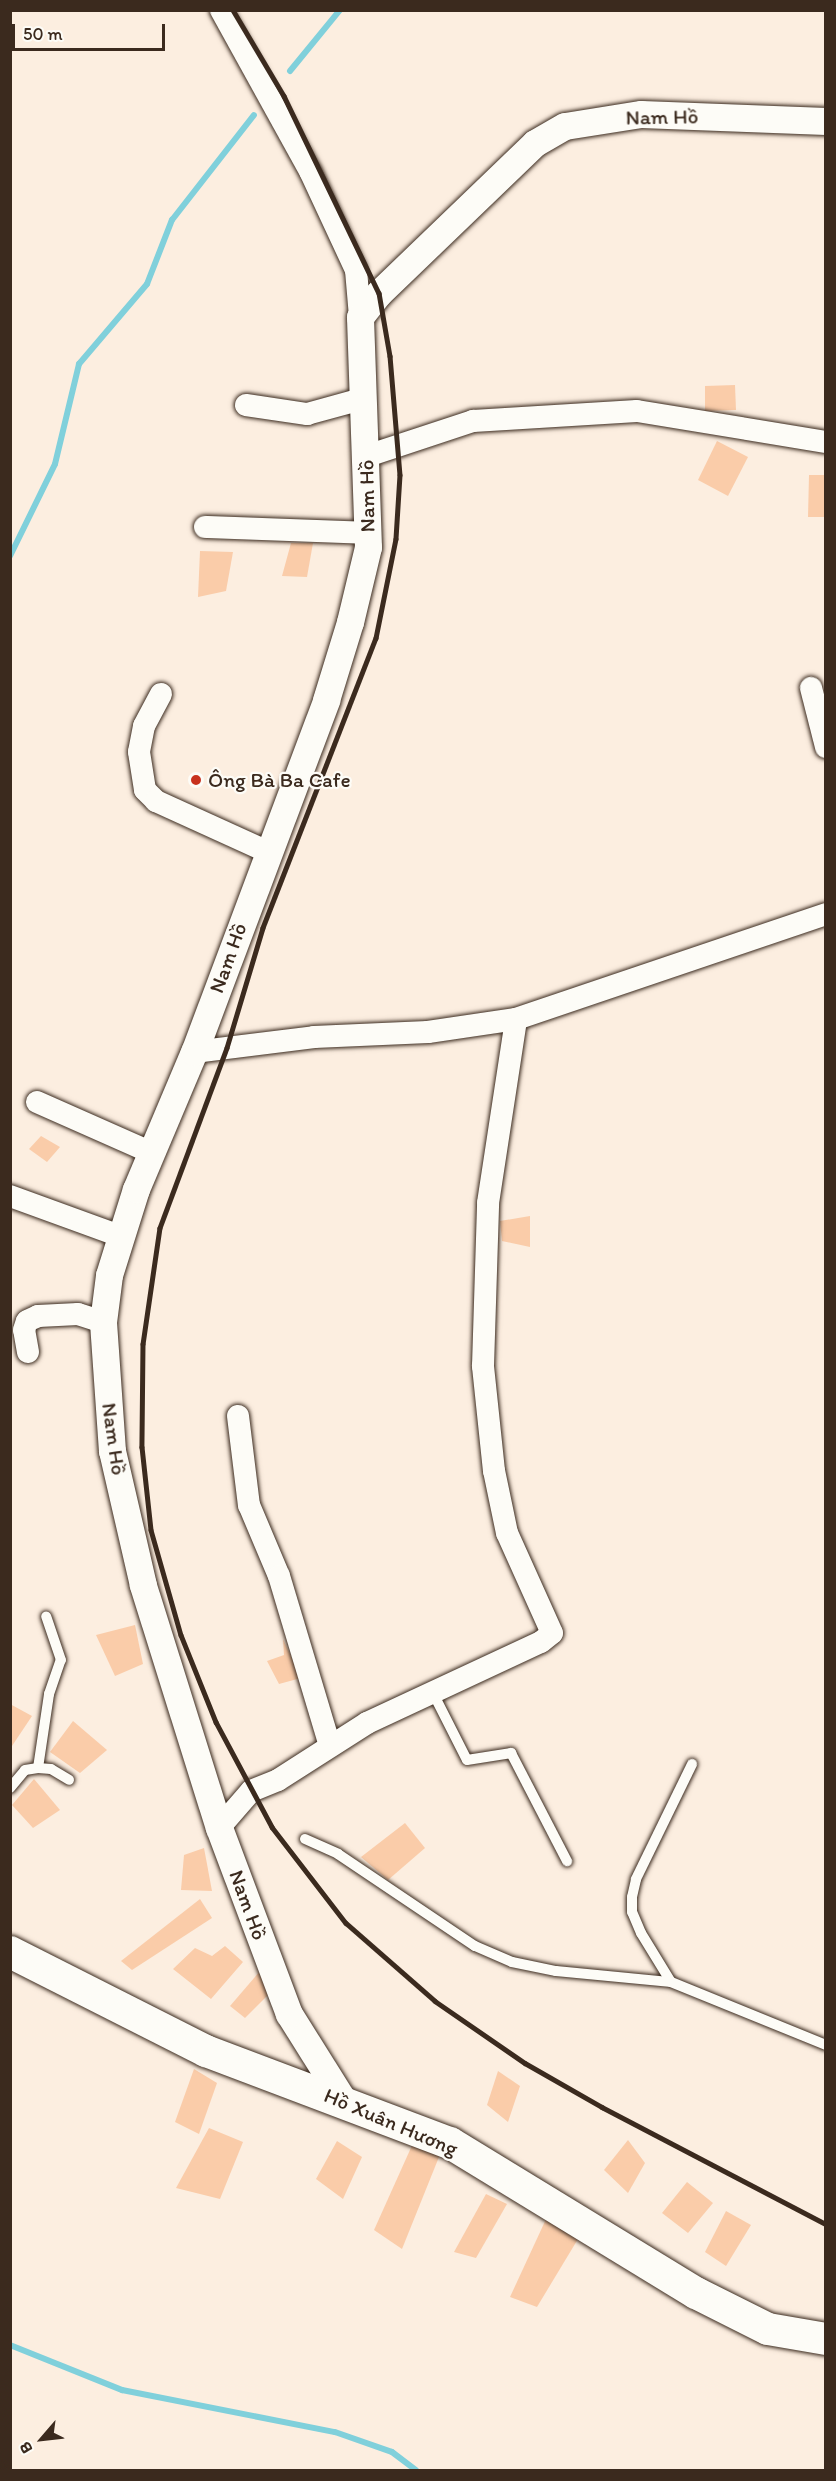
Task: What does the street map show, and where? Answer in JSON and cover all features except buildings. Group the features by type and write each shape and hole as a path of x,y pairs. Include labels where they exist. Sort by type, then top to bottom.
{"main road":[{"name":"Hồ Xuân Hương","path":"10,1952 206,2051 343,2100 450,2143 696,2293 768,2329 825,2338"}],"street":[{"path":"221,10 310,171 356,270 360,317"},
{"name":"Nam Hồ","path":"343,2100 289,2014 219,1828 144,1585 117,1473 103,1323 109,1275 120,1236 194,1052 326,700 350,622 368,547 367,456 360,317 379,293 536,143 565,126 641,114 825,121"},
{"path":"246,405 307,414 364,398"},
{"path":"367,456 473,421 626,412 825,442"},
{"path":"205,527 367,533"},
{"path":"811,688 825,747"},
{"path":"161,694 144,726 139,752 145,790 156,801 268,852"},
{"path":"194,1052 314,1037 428,1032 516,1019 825,914"},
{"path":"219,1828 251,1791 278,1780 330,1746 432,1690 541,1642 552,1633 507,1533 494,1471 483,1366 489,1203 516,1019"},
{"path":"37,1102 152,1153"},
{"path":"10,1196 120,1236"},
{"path":"28,1352 24,1330 27,1321 38,1316 78,1314 103,1323"},
{"path":"238,1416 249,1505 279,1576 330,1746"}],"lane":[{"path":"38,1768 49,1694 61,1660 46,1616"},
{"path":"432,1690 468,1760 511,1753 567,1861"},
{"path":"671,1982 641,1934 632,1912 632,1897 636,1879 692,1764"},
{"path":"10,1788 25,1770 38,1768 51,1769 69,1780"},
{"path":"305,1839 338,1854 475,1946 512,1962 556,1971 671,1982 825,2045"}],"waterway":[{"path":"290,71 340,10"},
{"path":"10,556 55,464 79,364 147,284 172,220 254,115"},
{"path":"10,2345 122,2390 335,2432 392,2452 416,2470"}],"railway":[{"path":"233,10 284,96 379,293 390,356 400,475 396,539 376,638 263,928 227,1048 160,1228 143,1344 142,1447 151,1530 181,1635 216,1722 272,1827 346,1923 435,2001 525,2063 602,2107 826,2224"}],"place":[{"name":"Ông Bà Ba Cafe","path":"196,780"}]}
